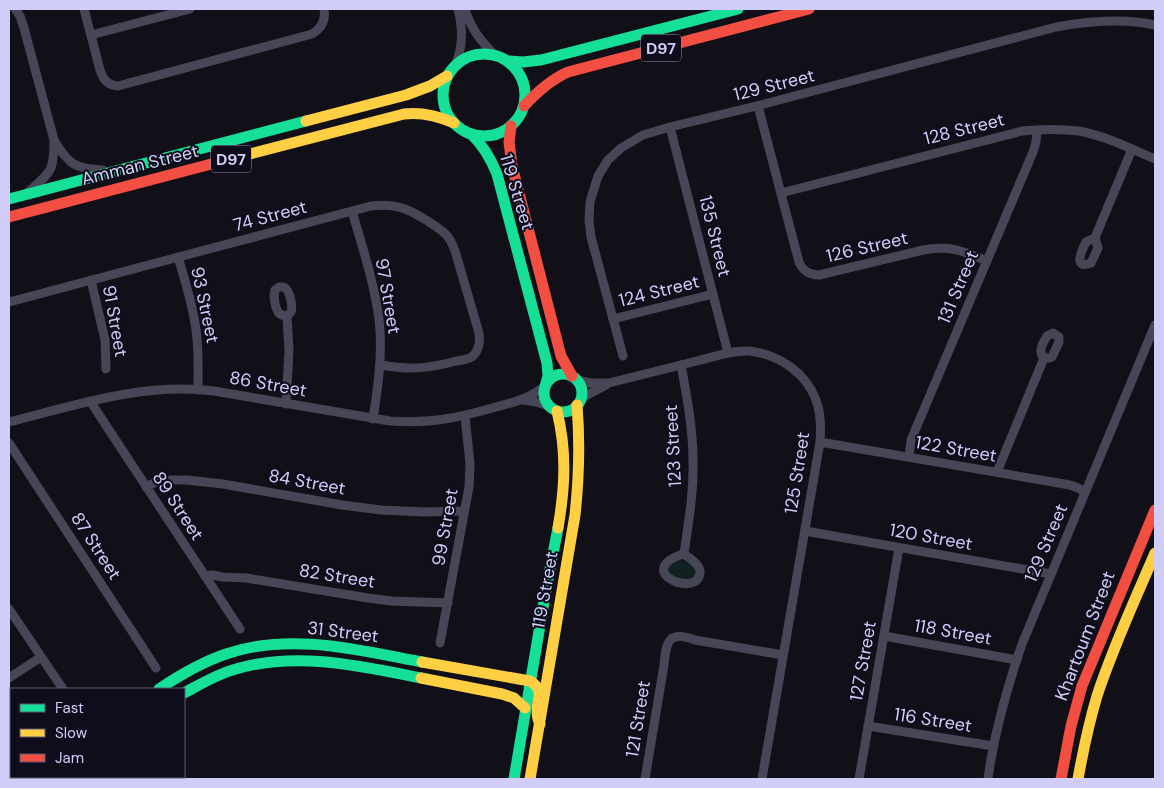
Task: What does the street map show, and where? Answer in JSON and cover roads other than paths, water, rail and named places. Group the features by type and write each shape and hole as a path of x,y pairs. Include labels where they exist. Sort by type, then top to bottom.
{"main road":[{"name":"D97","path":"509,61 541,60 738,9"},
{"name":"D97","path":"524,106 548,82 568,72 809,9"},
{"path":"479,54 495,55 509,61 522,76 525,86 524,106 517,120 504,131 488,136 470,134 461,129 454,123 444,105 443,90 447,76 456,64 470,56 479,54"},
{"name":"Amman Street","path":"9,199 414,93 447,76"},
{"name":"Amman Street","path":"9,217 404,114 432,114 454,123"},
{"name":"119 Street","path":"511,126 509,142 512,166 561,356 574,378"},
{"name":"119 Street","path":"470,134 487,152 497,174 547,363 548,376 545,385"},
{"path":"561,374 574,378 582,389 579,402 568,411 562,412 553,409 545,399 545,385 550,378 561,374"},
{"name":"119 Street","path":"530,779 578,496 580,456 579,402"},
{"name":"119 Street","path":"514,779 563,492 562,436 553,409"},
{"name":"Khartoum Street","path":"1061,779 1071,726 1082,686 1155,510"},
{"name":"Khartoum Street","path":"1078,779 1098,693 1155,553"},
{"name":"31 Street","path":"161,688 189,671 220,656 268,644 323,645 530,681"},
{"path":"339,663 350,661 388,667 391,663 391,656"},
{"name":"31 Street","path":"185,692 223,673 250,666 300,660 339,663 502,694 514,698 525,708"},
{"path":"530,681 536,684 539,691 538,717 540,724"}],"street":[{"path":"15,9 20,16 24,28 54,140 62,154 76,165 92,170 118,171"},
{"path":"24,9 24,28"},
{"path":"84,9 103,78 114,85 122,85 312,34 323,23 324,9"},
{"path":"91,35 190,9"},
{"path":"462,9 478,38 495,55"},
{"path":"456,64 462,38 462,9"},
{"name":"129 Street","path":"623,356 591,237 589,211 592,193 602,168 621,148 643,135 670,127 758,106 1056,27 1101,22 1155,25"},
{"name":"126 Street","path":"758,106 799,262 805,271 812,275 823,274 923,250 941,248 962,250 987,261"},
{"name":"135 Street","path":"670,127 728,353"},
{"name":"128 Street","path":"781,193 1022,132 1037,130 1080,132 1104,138 1155,159"},
{"name":"131 Street","path":"909,457 911,440 1033,152 1037,130"},
{"path":"23,196 46,176 51,169 54,158 54,140"},
{"path":"1094,240 1132,150"},
{"name":"74 Street","path":"9,302 352,211 378,205 398,206 411,211 443,232 452,244 480,338 478,350 471,357 455,362 419,368 398,368 380,365"},
{"name":"97 Street","path":"352,211 377,306 380,332 379,383 373,419"},
{"name":"93 Street","path":"178,257 191,303 196,330 198,390"},
{"name":"91 Street","path":"91,280 105,340 106,369"},
{"name":"124 Street","path":"613,319 713,294"},
{"path":"286,404 289,351 287,316"},
{"name":"129 Street","path":"988,779 993,746 1004,702 1030,624 1155,325"},
{"name":"125 Street","path":"574,378 590,383 609,383 728,353 749,351 766,354 782,361 796,371 808,385 816,400 820,412 820,442 762,779"},
{"path":"997,472 1044,358"},
{"name":"123 Street","path":"681,365 691,428 693,462 692,494 684,554"},
{"name":"125 Street","path":"579,402 609,383"},
{"name":"86 Street","path":"9,422 118,395 172,389 198,390 373,419 418,422 465,416 522,400 545,385"},
{"name":"86 Street","path":"522,400 536,402 553,409"},
{"name":"89 Street","path":"90,401 240,629"},
{"name":"99 Street","path":"440,643 469,487 470,451 465,416"},
{"name":"122 Street","path":"820,442 1070,485 1085,492"},
{"name":"87 Street","path":"9,443 156,668"},
{"name":"84 Street","path":"146,487 160,480 187,480 223,484 342,505 382,510 464,511"},
{"name":"120 Street","path":"805,531 1051,574"},
{"name":"127 Street","path":"859,779 899,548"},
{"name":"82 Street","path":"205,576 246,578 391,601 448,603"},
{"path":"213,589 222,577"},
{"path":"9,609 62,688"},
{"name":"118 Street","path":"884,636 1017,660"},
{"name":"121 Street","path":"645,779 664,665 669,650 673,645 695,640 783,655"},
{"path":"9,678 41,657"},
{"name":"116 Street","path":"868,726 993,746"}]}
